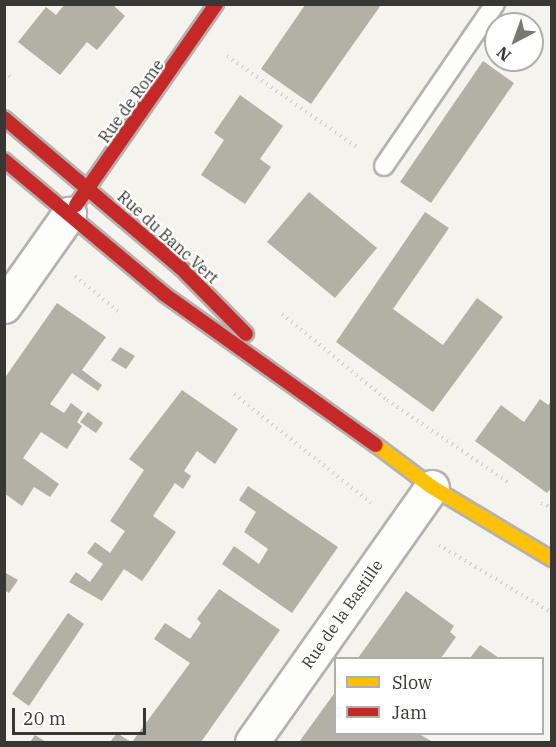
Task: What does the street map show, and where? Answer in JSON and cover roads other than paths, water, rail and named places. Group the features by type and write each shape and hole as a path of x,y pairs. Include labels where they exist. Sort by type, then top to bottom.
{"street":[{"name":"Rue de Rome","path":"79,201 197,35 216,4"},
{"name":"Rue du Banc Vert","path":"4,118 164,294 303,390 432,486 552,559"},
{"name":"Rue du Banc Vert","path":"4,160 79,201 180,267 303,390"},
{"path":"4,306 79,201"},
{"name":"Rue de la Bastille","path":"252,742 432,486"}],"lane":[{"path":"384,166 495,4"}]}
